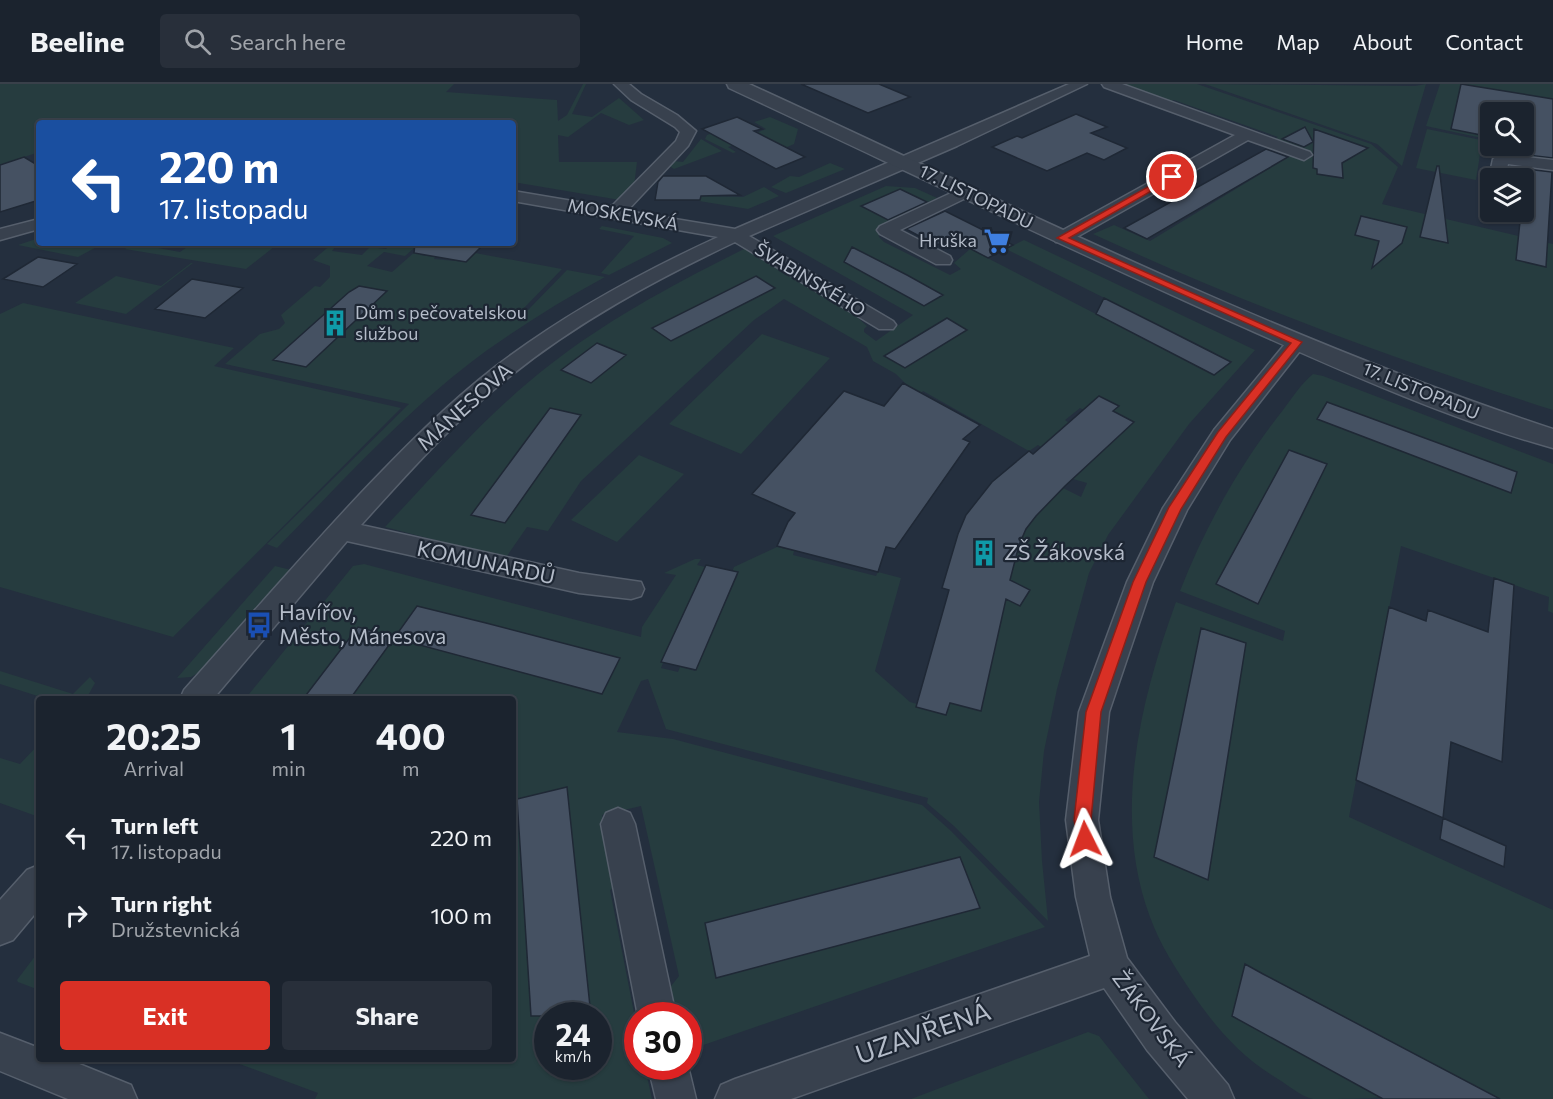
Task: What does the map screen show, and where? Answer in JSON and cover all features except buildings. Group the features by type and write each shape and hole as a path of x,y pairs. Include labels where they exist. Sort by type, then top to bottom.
{"street":[{"path":"609,213 619,209 683,143 688,131 678,119 628,93 621,84"},
{"name":"17. LISTOPADU","path":"735,84 1062,238 1297,342 1490,419 1553,439"},
{"name":"MÁNESOVA","path":"198,696 341,530 452,414 519,358 633,284 733,234 904,163 1080,84"},
{"path":"1109,84 1304,155"},
{"path":"1062,238 1248,134"},
{"path":"1499,168 1501,159 1553,165"},
{"path":"943,260 886,230 964,192"},
{"name":"MOSKEVSKÁ","path":"516,197 733,234"},
{"path":"0,235 36,225"},
{"name":"ŠVABINSKÉHO","path":"733,234 886,325"},
{"name":"ŽÁKOVSKÁ","path":"1214,1099 1161,1036 1111,967 1093,897 1082,820 1094,712 1140,582 1175,507 1222,435 1297,342"},
{"name":"KOMUNARDŮ","path":"341,530 579,583 631,590"},
{"path":"618,824 654,1002"},
{"path":"0,927 36,885"},
{"name":"UZAVŘENÁ","path":"735,1099 1111,967"},
{"path":"0,1052 117,1099"},
{"path":"671,1080 676,1099"}],"green space":[{"path":"0,84 454,84 446,92 557,100 558,121 567,115 583,84 586,84 572,114 592,117 619,98 644,120 629,125 601,113 568,137 558,135 559,162 637,162 634,186 620,200 516,183 516,120 36,120 36,153 0,165"},
{"path":"1114,84 1197,84 1371,144 1398,167 1382,204 1553,244 1553,410 1320,329 1206,284 1093,234 1114,225 1150,241 1292,155 1274,140 1278,137 1174,100 1169,102"},
{"path":"1205,84 1415,86 1426,84 1402,166 1377,144"},
{"path":"1440,84 1553,84 1553,153 1534,149 1534,102 1480,102 1480,138 1426,126"},
{"path":"770,117 798,129 794,144 778,151 734,145 728,147 736,152 733,153 705,139 707,135 723,129 747,137 766,129 754,122"},
{"path":"1427,129 1480,140 1476,180 1416,168"},
{"path":"701,139 722,151 674,169 668,165 673,161 683,162"},
{"path":"1534,151 1553,155 1553,163 1519,156 1534,156"},
{"path":"830,163 845,169 786,193 771,187 790,176 799,177"},
{"path":"886,186 915,188 937,198 883,224 878,229 879,237 884,242 950,275 961,269 954,263 970,249 1214,375 1231,363 1006,249 1024,240 1255,350 1189,424 1108,535 1089,573 1057,689 1044,751 1039,802 1048,921 954,826 927,803 928,798 666,729 648,679 641,681 617,732 673,739 922,805 951,831 1045,927 702,1046 702,1002 661,1002 660,1000 679,976 641,806 602,815 617,887 610,890 632,1002 624,1002 624,1080 648,1080 652,1099 315,1099 318,1093 234,1062 516,1062 516,696 247,696 353,566 364,564 641,637 642,627 676,575 664,573 695,559 701,559 697,565 705,567 661,668 678,672 680,667 695,671 738,574 732,572 734,567 777,547 794,551 793,555 876,576 878,572 901,578 875,671 910,702 917,704 917,707 946,715 950,703 981,711 1006,599 1020,606 1030,591 1009,584 1015,556 1023,536 1043,508 1063,488 1081,497 1087,483 1073,479 1134,422 1113,411 1118,405 1099,396 1084,410 1080,408 1065,420 1069,423 1041,447 1038,445 1029,451 923,391 921,393 908,386 896,374 873,361 867,347 784,299 754,320 581,481 548,531 527,527 507,556 508,559 385,527 483,424 547,367 594,333 643,303 746,248 841,303 867,326 864,332 876,341 913,315 773,236"},
{"path":"764,187 779,196 748,209 699,201 701,196 743,197"},
{"path":"602,226 663,238 672,243 609,275 601,273 634,236 599,229"},
{"path":"36,239 36,246 98,246 78,257 18,245"},
{"path":"130,246 147,246 180,252 189,246 275,246 246,269 125,249"},
{"path":"329,246 336,246 332,251 362,255 370,247 386,249 389,246 417,246 405,256 384,252 367,266 392,272 424,246 420,255 435,257 434,259 466,262 475,253 562,269 524,308 528,310 567,270 605,277 574,294 486,351 430,396 378,445 277,548 267,544 409,404 225,364 260,334 279,329 285,323 281,315 315,286 320,287 330,277 330,266 313,260"},
{"path":"193,263 126,314 75,303 116,276 161,286"},
{"path":"23,303 234,348 214,366 401,408 173,637 0,587 0,314"},
{"path":"762,334 830,358 741,454 669,424"},
{"path":"1313,374 1553,464 1553,613 1548,611 1549,597 1401,546 1349,817 1553,910 1553,1099 1500,1099 1245,964 1233,1016 1380,1097 1313,1099 1304,1096 1252,1061 1220,1030 1174,966 1150,917 1139,878 1133,839 1132,799 1135,758 1151,679 1176,602 1283,641 1285,631 1180,591 1212,520 1238,474 1267,431"},
{"path":"639,455 684,474 617,542 571,520"},
{"path":"275,566 291,570 201,671 191,677 177,678"},
{"path":"0,671 73,694 90,677 95,683 88,696 38,696 0,684"},
{"path":"36,747 36,816 0,803 0,758 20,764"},
{"path":"36,955 36,989 17,980"},
{"path":"1088,1032 1099,1036 1149,1099 911,1099"}],"place":[{"name":"Hruška","path":"997,241"},
{"name":"Dům s pečovatelskou službou","path":"335,323"},
{"name":"ZŠ Žákovská","path":"984,553"},
{"name":"Havířov, Město, Mánesova","path":"259,625"}],"route":[{"path":"1085,839 1082,820 1094,712 1140,582 1175,507 1222,435 1297,342 1062,238 1172,177"}]}
